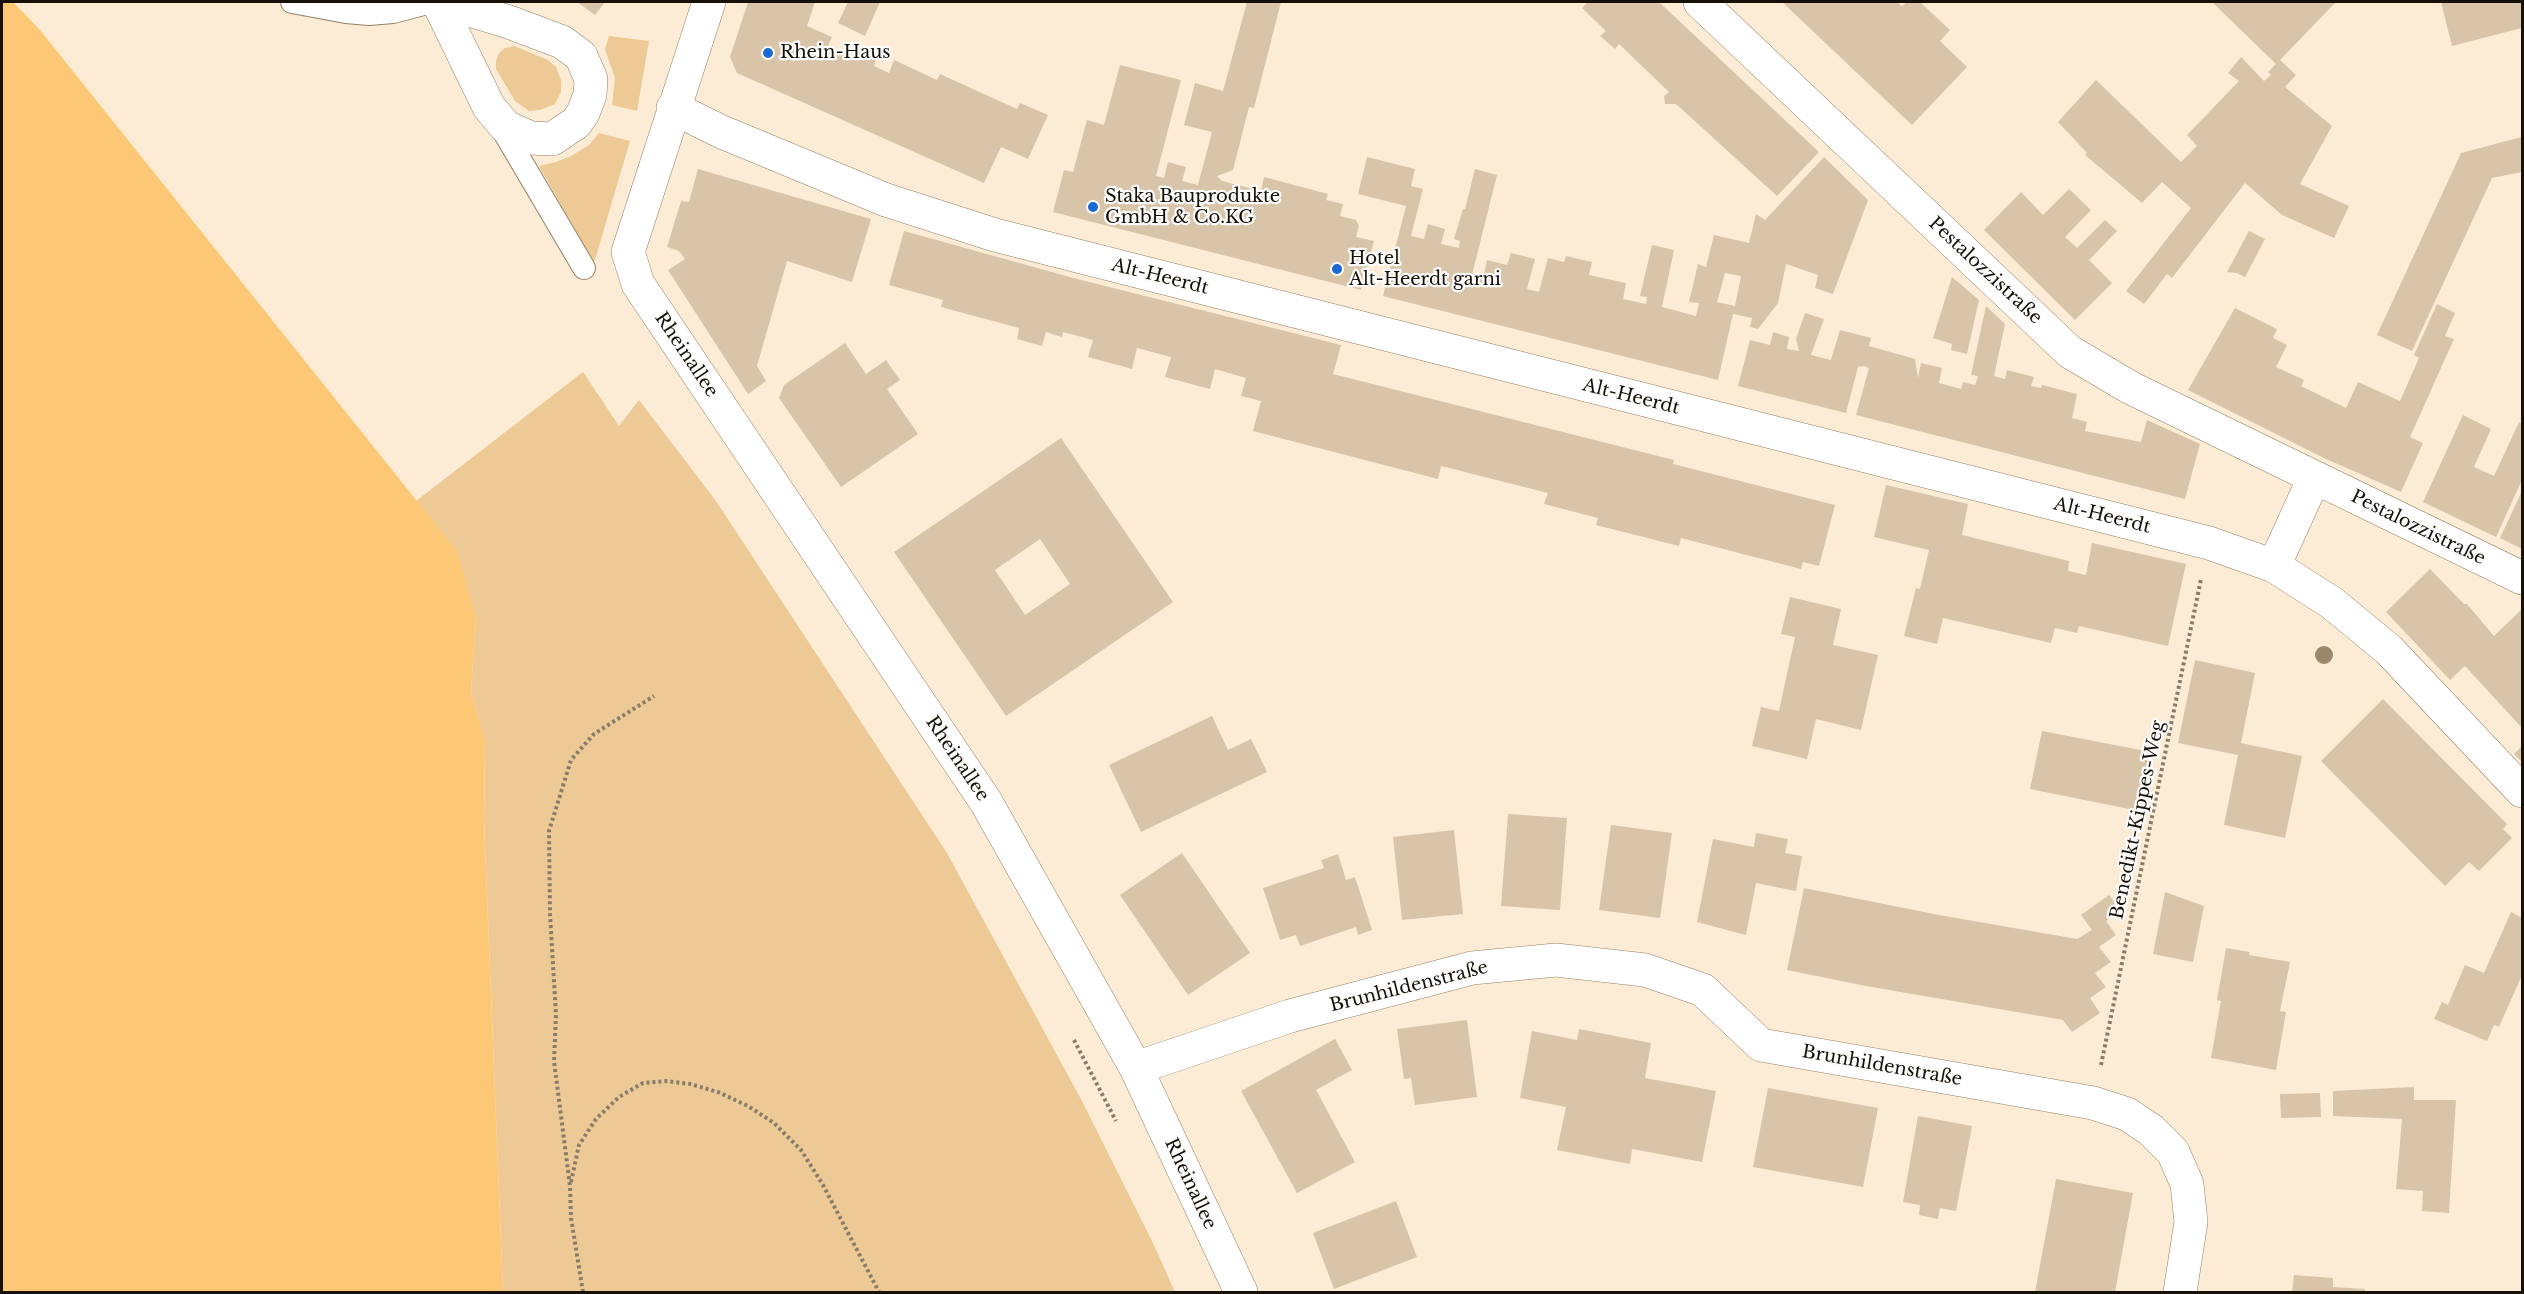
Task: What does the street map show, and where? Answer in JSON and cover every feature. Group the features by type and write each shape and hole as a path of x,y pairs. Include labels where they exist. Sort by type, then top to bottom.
{"street":[{"path":"438,2 489,107 506,126 531,138 552,139 576,123 584,113 590,95 591,79 581,56 562,42 509,22 443,2"},
{"path":"674,108 709,2"},
{"name":"Pestalozzistraße","path":"1700,2 2070,352 2118,381 2523,578"},
{"name":"Rheinallee","path":"674,108 628,252 638,284 986,802 1136,1068 1241,1293"},
{"name":"Alt-Heerdt","path":"674,108 722,132 886,201 995,235 2209,543 2274,566 2332,603 2389,650 2523,791"},
{"path":"2274,566 2314,478"},
{"name":"Brunhildenstraße","path":"1136,1068 1290,1016 1472,968 1556,960 1645,970 1703,990 1761,1045 2093,1103 2127,1114 2151,1130 2173,1152 2187,1184 2191,1222 2180,1293"}],"lane":[{"path":"292,2 369,14 393,12 431,2"},
{"path":"489,107 584,268"}],"path":[{"name":"Benedikt-Kippes-Weg","path":"2093,1103 2209,543"},
{"path":"583,1293 571,1218 570,1186 554,1060 556,1015 550,914 549,831 570,759 594,734 654,696"},
{"path":"1072,1037 1120,1130"},
{"path":"570,1186 579,1145 596,1119 619,1097 644,1083 666,1081 690,1084 718,1092 748,1106 774,1123 801,1150 823,1185 879,1293"}],"shaded area":[{"path":"2,2 13,2 40,30 457,551 476,618 471,691 485,742 484,821 503,1292 2,1292"},
{"path":"609,36 649,41 637,111 612,105 615,78 605,49"},
{"path":"514,46 548,60 556,67 561,80 561,92 555,104 540,110 529,111 515,101 496,69 499,53 505,48"},
{"path":"599,133 630,141 594,263 539,166 571,156 589,145"},
{"path":"583,372 619,426 639,400 716,501 947,853 1082,1101 1175,1292 503,1292 484,821 485,743 471,691 476,618 416,501"}],"building":[{"path":"577,2 605,2 595,15"},
{"path":"748,2 815,2 807,26 832,37 828,46 852,57 855,48 877,58 874,66 889,73 894,60 937,80 940,74 1017,109 1020,103 1048,115 1028,159 1001,147 984,183 737,73 730,57"},
{"path":"848,2 880,2 865,36 838,23"},
{"path":"1247,2 1281,2 1254,108 1249,107 1233,170 1217,176 1222,181 1261,191 1264,177 1328,194 1326,200 1343,204 1340,216 1356,220 1359,226 1356,237 1374,241 1361,290 1053,212 1064,170 1073,172 1087,120 1104,125 1120,65 1181,80 1156,176 1164,178 1168,162 1186,167 1182,181 1198,185 1212,132 1184,125 1195,83 1223,91"},
{"path":"1588,2 1659,2 1819,152 1777,196 1676,104 1665,104 1664,96 1669,92 1619,44 1615,49 1600,36 1606,31 1582,8"},
{"path":"1782,2 1897,2 1902,6 1907,2 1920,2 1950,30 1940,41 1967,67 1912,125"},
{"path":"2212,2 2336,2 2280,60 2296,75 2285,87 2332,126 2300,184 2349,206 2334,238 2282,215 2245,183 2172,278 2167,274 2144,304 2126,291 2191,208 2162,182 2142,203 2085,155 2087,153 2058,122 2096,80 2181,162 2197,146 2187,135 2239,81 2228,73 2241,57 2264,81 2271,75 2268,72 2276,64"},
{"path":"2441,2 2522,2 2522,28 2452,46"},
{"path":"2522,137 2522,172 2492,178 2412,351 2377,335 2461,153"},
{"path":"1367,157 1415,169 1411,186 1423,189 1411,236 1424,239 1428,224 1445,229 1441,244 1459,248 1460,241 1454,239 1463,209 1465,209 1475,169 1497,175 1472,275 1483,278 1487,260 1507,265 1511,253 1535,259 1527,289 1539,292 1548,258 1564,262 1566,256 1592,262 1589,275 1626,283 1623,299 1646,304 1647,297 1640,296 1652,245 1674,250 1662,307 1696,316 1699,303 1689,302 1698,264 1706,267 1714,235 1749,243 1756,214 1765,220 1824,157 1868,200 1833,294 1815,288 1818,275 1786,264 1778,303 1758,329 1750,327 1752,318 1733,314 1718,380 1383,296 1406,206 1358,194","holes":["1725,273 1741,276 1735,306 1717,302"]},
{"path":"698,169 871,219 852,282 787,261 757,366 766,381 748,394 668,270 685,259 679,251 667,247 681,201 689,202"},
{"path":"2069,189 2091,210 2065,237 2077,248 2105,220 2117,231 2089,260 2112,283 2075,320 1984,230 2021,192 2043,215"},
{"path":"904,231 1077,279 1341,345 1333,374 1674,460 1673,464 1835,505 1819,566 1803,562 1801,569 1681,538 1679,546 1596,525 1598,518 1544,504 1548,493 1441,466 1438,479 1253,431 1261,401 1241,396 1246,378 1215,369 1210,389 1165,377 1171,357 1137,348 1132,369 1088,357 1093,340 1063,332 1062,337 1046,332 1042,346 1017,339 1019,328 941,307 943,300 889,285"},
{"path":"2249,231 2265,239 2245,277 2227,272"},
{"path":"1952,277 1979,300 1967,354 1951,350 1952,344 1933,338"},
{"path":"2437,304 2455,313 2445,336 2454,339 2410,437 2423,443 2401,492 2324,458 2188,390 2235,308 2277,329 2273,338 2287,345 2276,367 2304,380 2301,386 2346,408 2358,382 2400,401 2419,358 2414,355"},
{"path":"1986,306 2005,324 1994,376 2005,379 2007,370 2034,377 2031,386 2041,388 2042,385 2077,394 2072,418 2087,422 2085,431 2141,442 2147,420 2200,444 2185,499 1856,415 1869,368 1864,366 1858,367 1846,413 1738,386 1750,340 1770,345 1773,332 1789,337 1787,349 1799,351 1796,339 1805,313 1824,319 1811,355 1831,360 1840,330 1871,338 1869,346 1915,359 1918,378 1921,363 1942,368 1939,383 1961,389 1963,382 1975,385 1978,376 1971,375"},
{"path":"845,343 866,374 886,360 900,380 887,389 918,434 841,487 779,398 784,385"},
{"path":"2463,415 2491,429 2474,467 2494,476 2519,422 2522,424 2522,480 2496,537 2423,502"},
{"path":"1061,438 1173,602 1006,716 894,552","holes":["1040,539 1070,584 1025,615 995,570"]},
{"path":"1886,485 1968,504 1962,535 2069,561 2068,571 2086,575 2092,543 2186,564 2168,646 2079,626 2077,633 2055,628 2051,643 1943,618 1937,644 1904,636 1916,588 1920,589 1929,550 1874,537"},
{"path":"2522,491 2522,549 2500,538"},
{"path":"2430,569 2464,604 2467,604 2494,636 2522,609 2522,728 2465,666 2450,680 2386,612"},
{"path":"1790,597 1841,609 1833,645 1878,655 1861,730 1816,719 1807,759 1752,746 1761,707 1779,711 1795,637 1781,634"},
{"path":"2195,660 2255,673 2241,743 2302,756 2285,838 2224,825 2238,755 2178,743"},
{"path":"2383,699 2507,824 2503,829 2512,838 2479,871 2469,862 2445,886 2321,761"},
{"path":"1212,716 1228,750 1251,739 1267,772 1141,832 1109,765"},
{"path":"2042,731 2151,752 2139,811 2030,789"},
{"path":"2522,746 2522,762 2514,754"},
{"path":"1508,814 1567,818 1560,910 1501,906"},
{"path":"1611,825 1672,833 1660,918 1599,910"},
{"path":"1454,830 1463,914 1402,920 1393,837"},
{"path":"1756,833 1788,839 1785,853 1802,856 1796,891 1756,883 1746,935 1697,922 1713,839 1754,847"},
{"path":"1182,853 1250,953 1188,995 1120,895"},
{"path":"1338,854 1346,880 1355,877 1372,930 1358,935 1356,927 1300,946 1296,935 1280,940 1263,888 1324,868 1321,860"},
{"path":"1804,888 2077,939 2092,930 2081,915 2109,895 2120,910 2106,921 2116,935 2099,947 2111,962 2095,973 2106,987 2090,998 2100,1013 2072,1032 2063,1020 1787,970"},
{"path":"2165,892 2204,906 2193,962 2153,954"},
{"path":"2511,912 2522,918 2522,975 2499,1027 2494,1025 2487,1041 2434,1019 2442,1002 2448,1005 2465,965 2484,973"},
{"path":"2226,948 2250,952 2249,955 2290,962 2280,1011 2286,1012 2276,1070 2211,1058 2221,1001 2217,1000"},
{"path":"1467,1020 1477,1097 1415,1105 1411,1078 1404,1079 1397,1029"},
{"path":"1579,1029 1651,1043 1645,1078 1716,1091 1702,1162 1632,1149 1630,1164 1557,1150 1566,1107 1520,1098 1532,1031 1577,1040"},
{"path":"1335,1039 1352,1070 1316,1090 1355,1162 1297,1193 1241,1091"},
{"path":"2414,1087 2414,1100 2456,1100 2449,1213 2422,1211 2423,1191 2396,1189 2402,1119 2333,1116 2333,1091"},
{"path":"1768,1088 1878,1108 1863,1187 1753,1167"},
{"path":"2320,1093 2321,1117 2281,1118 2280,1094"},
{"path":"1918,1116 1972,1126 1956,1211 1940,1208 1938,1219 1919,1215 1920,1205 1903,1202"},
{"path":"2056,1179 2133,1193 2115,1292 2035,1292"},
{"path":"1396,1201 1417,1257 1334,1289 1313,1233"},
{"path":"2294,1275 2333,1278 2333,1287 2365,1289 2365,1292 2292,1292"}],"place":[{"name":"Rhein-Haus","path":"768,53"},
{"name":"Staka Bauprodukte GmbH & Co.KG","path":"1093,207"},
{"name":"Hotel Alt-Heerdt garni","path":"1337,269"}]}
